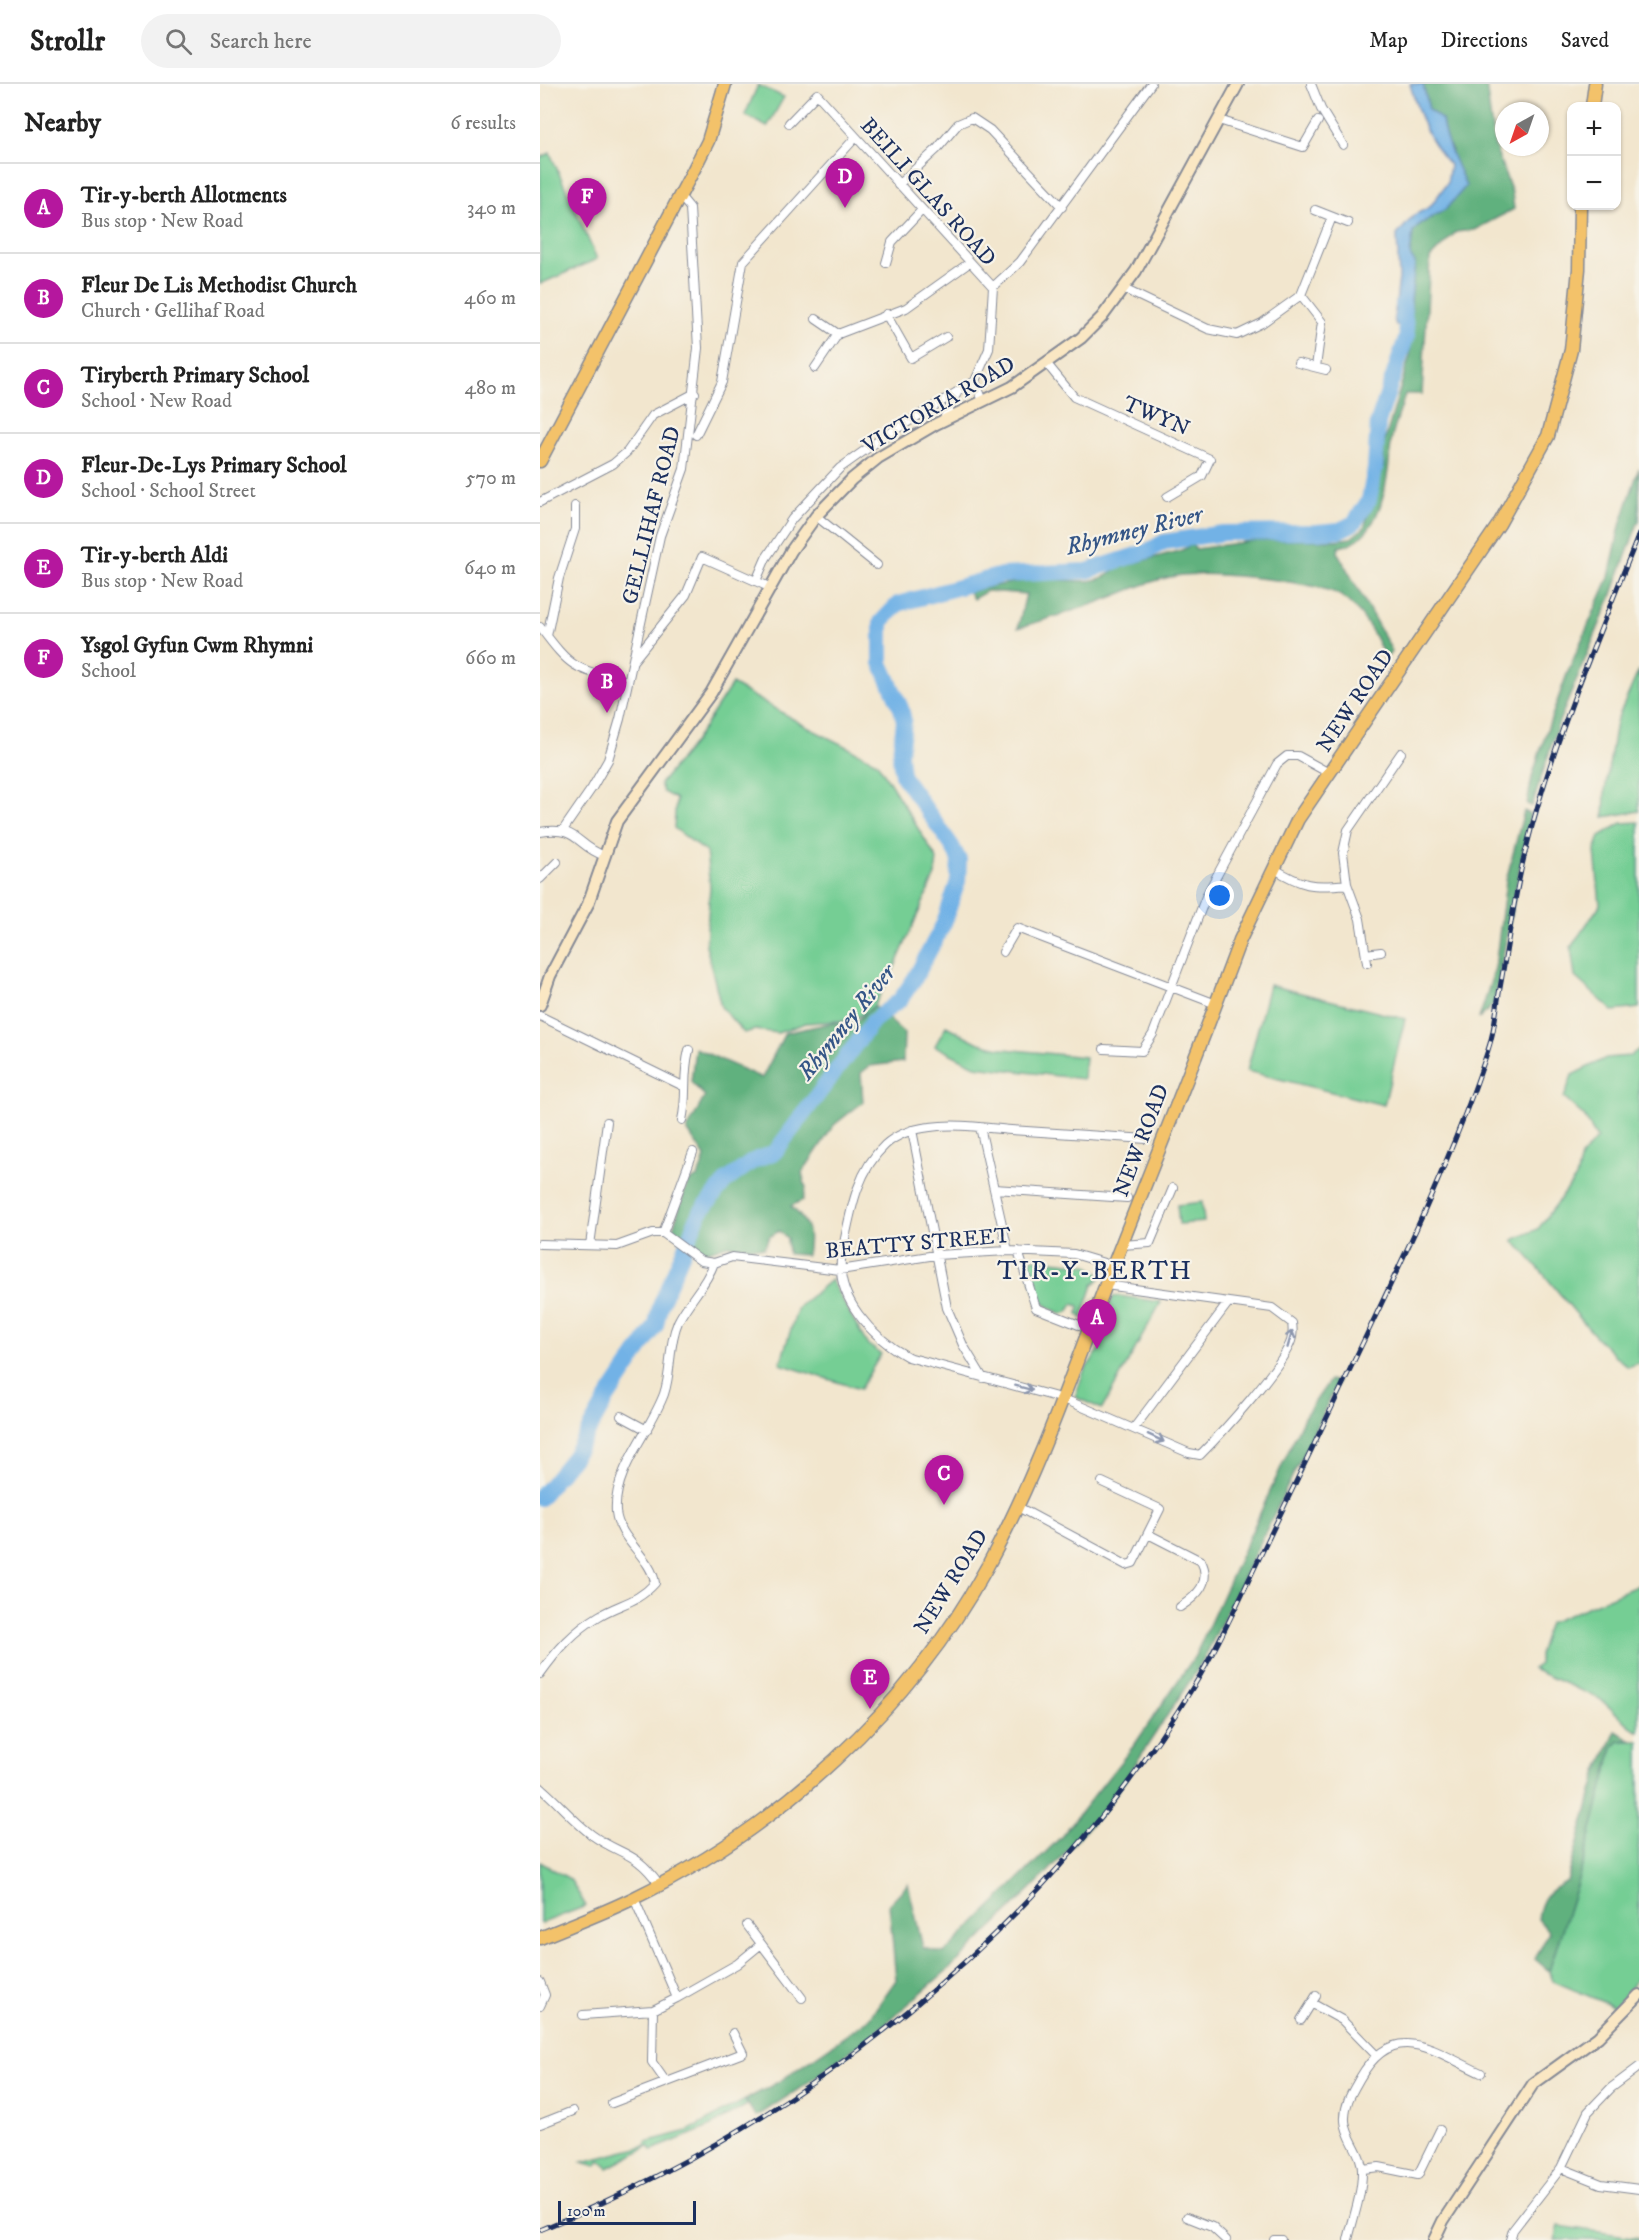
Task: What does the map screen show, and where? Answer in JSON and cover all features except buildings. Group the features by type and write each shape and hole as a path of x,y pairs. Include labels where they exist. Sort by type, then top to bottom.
{"main road":[{"path":"540,460 708,141 725,84"},
{"name":"VICTORIA ROAD","path":"540,1005 550,976 588,904 617,821 711,693 769,587 816,516 852,479 878,458 942,422 1012,387 1081,338 1124,289 1154,240 1238,84"},
{"path":"1593,102 1595,84"},
{"name":"NEW ROAD","path":"540,1938 634,1898 725,1845 778,1808 840,1754 885,1708 954,1620 986,1570 1018,1507 1064,1399 1240,940 1273,868 1298,819 1499,524 1548,436 1571,350 1579,269 1581,210"},
{"path":"1434,2240 1443,2221 1533,2084 1598,2037 1639,1995"}],"street":[{"path":"756,581 766,558 792,519 840,468 885,436 975,381 989,349 993,287 1020,262 1151,84"},
{"path":"1311,84 1321,108 1343,145"},
{"name":"BEILI GLAS ROAD","path":"789,123 817,94 921,211 993,287"},
{"path":"898,184 937,149 958,124 972,118 990,130 1062,207"},
{"path":"1219,120 1303,147 1318,121"},
{"path":"696,435 722,382 743,262 856,137"},
{"name":"GELLIHAF ROAD","path":"563,830 608,760 633,662 660,536 684,469 695,393 698,310 690,207 680,196"},
{"path":"1315,210 1348,223"},
{"path":"886,263 892,242 921,211"},
{"path":"1124,289 1208,329 1238,335 1262,323 1301,295 1332,217"},
{"path":"815,368 838,334 906,308 969,263"},
{"path":"1301,295 1322,322 1316,367"},
{"path":"886,314 911,358 946,337"},
{"path":"816,320 838,334"},
{"path":"1298,363 1326,370"},
{"name":"TWYN","path":"1047,364 1074,397 1210,459 1202,476 1167,497"},
{"path":"975,381 983,401"},
{"path":"942,422 959,390"},
{"path":"540,502 613,464 627,452 653,415 695,393"},
{"path":"547,636 559,578 575,529 575,506"},
{"path":"816,516 877,565"},
{"path":"633,662 686,595 702,557 769,587"},
{"path":"540,627 564,659 580,670 628,681"},
{"path":"1367,963 1360,920 1347,884 1343,853 1348,830 1401,753"},
{"path":"1104,1049 1142,1051 1153,1034 1207,894 1277,764 1287,756 1298,756 1329,773"},
{"path":"540,832 563,830 572,833 597,853 605,856"},
{"path":"540,879 557,862"},
{"path":"1273,868 1298,883 1317,888 1347,884"},
{"path":"1003,952 1017,928 1216,1004"},
{"path":"1366,954 1382,952"},
{"path":"540,1016 683,1086"},
{"path":"682,1120 686,1101 683,1073 689,1050"},
{"path":"590,1245 608,1122"},
{"path":"1106,1285 1272,1308 1292,1323 1292,1340 1269,1375 1200,1455 1189,1453 1064,1399 926,1363 890,1348 875,1335 857,1312 840,1270 849,1219 860,1179 884,1146 895,1137 912,1130 946,1125 1147,1139"},
{"path":"980,1127 1008,1251"},
{"path":"912,1130 936,1255 952,1323 983,1378"},
{"path":"540,1244 617,1246 653,1233 666,1236 693,1152"},
{"path":"1122,1245 1150,1243 1173,1188"},
{"path":"994,1189 1127,1198"},
{"name":"BEATTY STREET","path":"666,1236 701,1261 714,1263 732,1257 840,1270 936,1255 1018,1251 1074,1254 1114,1266"},
{"path":"1018,1251 1036,1308 1078,1325"},
{"path":"540,1674 561,1644 600,1615 643,1597 655,1583 653,1571 631,1542 616,1516 616,1501 625,1470 664,1393 673,1338 679,1320 708,1279 714,1263"},
{"path":"1134,1428 1228,1303"},
{"path":"621,1416 647,1430"},
{"path":"1018,1507 1126,1565 1133,1563 1160,1509 1102,1482"},
{"path":"1148,1534 1201,1561 1205,1579 1200,1591 1180,1607"},
{"path":"540,1787 593,1836 634,1856 659,1884"},
{"path":"634,1898 677,1998"},
{"path":"747,1925 802,1998"},
{"path":"583,2015 653,2010 737,1964 760,1945"},
{"path":"540,1982 545,1995 541,2006"},
{"path":"1301,2020 1315,2000 1342,2020 1376,2055"},
{"path":"653,2010 652,2062 666,2082"},
{"path":"612,2103 743,2053 733,2033"},
{"path":"1348,2240 1363,2169 1347,2134 1345,2108 1366,2067 1387,2047 1408,2042 1481,2073"},
{"path":"1510,2240 1514,2230 1561,2168 1588,2112 1611,2088 1637,2071"},
{"path":"540,2124 573,2111"},
{"path":"1363,2169 1379,2167 1418,2175 1440,2130"},
{"path":"1561,2168 1601,2184 1639,2189"},
{"path":"1187,2217 1212,2227 1226,2240"},
{"path":"1274,2240 1281,2240"}],"green space":[{"path":"1423,84 1486,84 1495,156 1498,156 1512,193 1514,209 1474,230 1456,232 1430,258 1422,394 1405,394 1392,437 1385,490 1374,520 1354,542 1339,547 1338,553 1392,651 1385,660 1368,625 1349,602 1329,591 1289,582 1217,575 1183,575 1150,583 1018,628 1026,594 987,591 973,599 969,592 1020,581 1099,579 1116,568 1182,550 1191,545 1196,549 1258,540 1335,540 1351,538 1364,528 1384,465 1383,447 1410,355 1412,326 1410,255 1413,232 1420,224 1446,209 1452,150 1445,139 1442,120 1429,110"},
{"path":"758,85 784,97 767,127 745,115"},
{"path":"550,153 597,259 540,284 540,158"},
{"path":"1639,468 1639,520 1611,597 1559,722 1532,806 1527,804 1532,777 1567,674 1609,577 1620,526"},
{"path":"1639,670 1639,811 1604,817 1605,791 1616,722"},
{"path":"732,684 805,726 877,762 937,859 935,875 893,971 874,1006 853,1020 806,1023 778,1033 755,1030 744,1033 721,1007 706,945 710,886 706,852 674,828 676,799 663,792 660,784 693,744"},
{"path":"1524,811 1530,814 1494,1004 1479,1019 1495,968 1506,881"},
{"path":"1639,822 1639,1008 1613,1011 1575,977 1571,947 1600,905 1595,851 1600,836 1622,823"},
{"path":"1269,985 1405,1019 1384,1105 1247,1071"},
{"path":"874,1006 904,1033 903,1062 870,1066 861,1073 863,1102 834,1125 802,1173 806,1188 803,1200 791,1206 802,1218 807,1228 809,1239 807,1255 788,1254 787,1238 779,1231 769,1237 764,1248 727,1245 703,1253 672,1231 688,1182 698,1177 705,1157 687,1130 705,1096 691,1082 695,1048 762,1078 785,1033 831,1023 854,1023"},
{"path":"946,1026 979,1043 1004,1049 1085,1057 1083,1079 975,1066 935,1046"},
{"path":"1639,1049 1639,1363 1628,1367 1597,1337 1513,1240 1538,1229 1576,1178 1581,1157 1597,1138 1584,1116 1564,1098 1572,1075 1606,1058 1630,1056"},
{"path":"1202,1202 1204,1222 1179,1224 1177,1205"},
{"path":"1026,1258 1087,1265 1102,1276 1093,1285 1082,1318 1078,1314 1079,1306 1073,1304 1068,1312 1061,1314 1051,1309 1039,1298 1030,1277"},
{"path":"831,1280 867,1344 881,1354 860,1389 780,1364 798,1307"},
{"path":"1113,1297 1161,1302 1102,1409 1075,1397 1084,1371 1101,1348 1104,1320"},
{"path":"1330,1380 1338,1382 1203,1661 1109,1804 1046,1874 959,1960 876,2032 802,2087 756,2117 745,2100 780,2081 868,2020 896,1980 889,1904 908,1884 923,1948 944,1953 1061,1837 1135,1744 1195,1656 1304,1417"},
{"path":"1639,1585 1639,1731 1600,1699 1532,1669 1539,1664 1539,1654 1549,1623"},
{"path":"1616,1731 1631,1740 1619,1741 1613,1747 1585,1857 1549,1971 1535,1959 1549,1932 1538,1919 1539,1911 1547,1895 1567,1881 1598,1771"},
{"path":"1619,1741 1639,1741 1639,1974 1617,2008 1553,1981 1549,1971 1585,1857 1613,1747"},
{"path":"540,1862 570,1879 586,1906 540,1924"},
{"path":"745,2100 747,2105 709,2127 652,2150 649,2146 608,2168 600,2161 596,2166 582,2162 646,2146 646,2142 688,2131"},
{"path":"1559,2226 1639,2238 1639,2240 1555,2240"}],"water":[{"path":"1410,84 1423,84 1429,110 1442,120 1449,145 1466,186 1446,209 1420,224 1413,232 1410,255 1415,263 1410,310 1412,326 1396,325 1394,320 1399,278 1397,235 1414,215 1430,207 1447,183 1450,165 1435,146 1425,127"}],"waterway":[{"name":"Rhymney River","path":"540,1498 574,1456 606,1400 656,1325 660,1306 699,1214 726,1181 753,1161 775,1152 873,1021 900,1000 915,978 944,923 958,881 959,860 952,846 902,775 900,755 904,721 901,708 881,663 881,622 898,604 1002,575 1087,571 1148,551 1164,542 1223,533 1317,532 1340,530 1354,523 1369,500 1375,469 1378,422 1407,335 1403,304"}],"railway":[{"path":"540,2230 639,2185 734,2133 825,2074 911,2009 992,1937 1066,1858 1134,1774 1195,1684 1233,1614 1394,1276 1435,1187 1472,1096 1492,1035 1518,886 1536,812 1576,692 1639,534"}],"place":[{"name":"Fleur-De-Lys Primary School","path":"845,208"},
{"name":"Ysgol Gyfun Cwm Rhymni","path":"587,228"},
{"name":"Fleur De Lis Methodist Church","path":"607,713"},
{"name":"Tir-y-berth Allotments","path":"1097,1349"},
{"name":"Tiryberth Primary School","path":"944,1505"},
{"name":"Tir-y-berth Aldi","path":"870,1709"}],"district":[{"name":"TIR-Y-BERTH","path":"1095,1270"}]}
